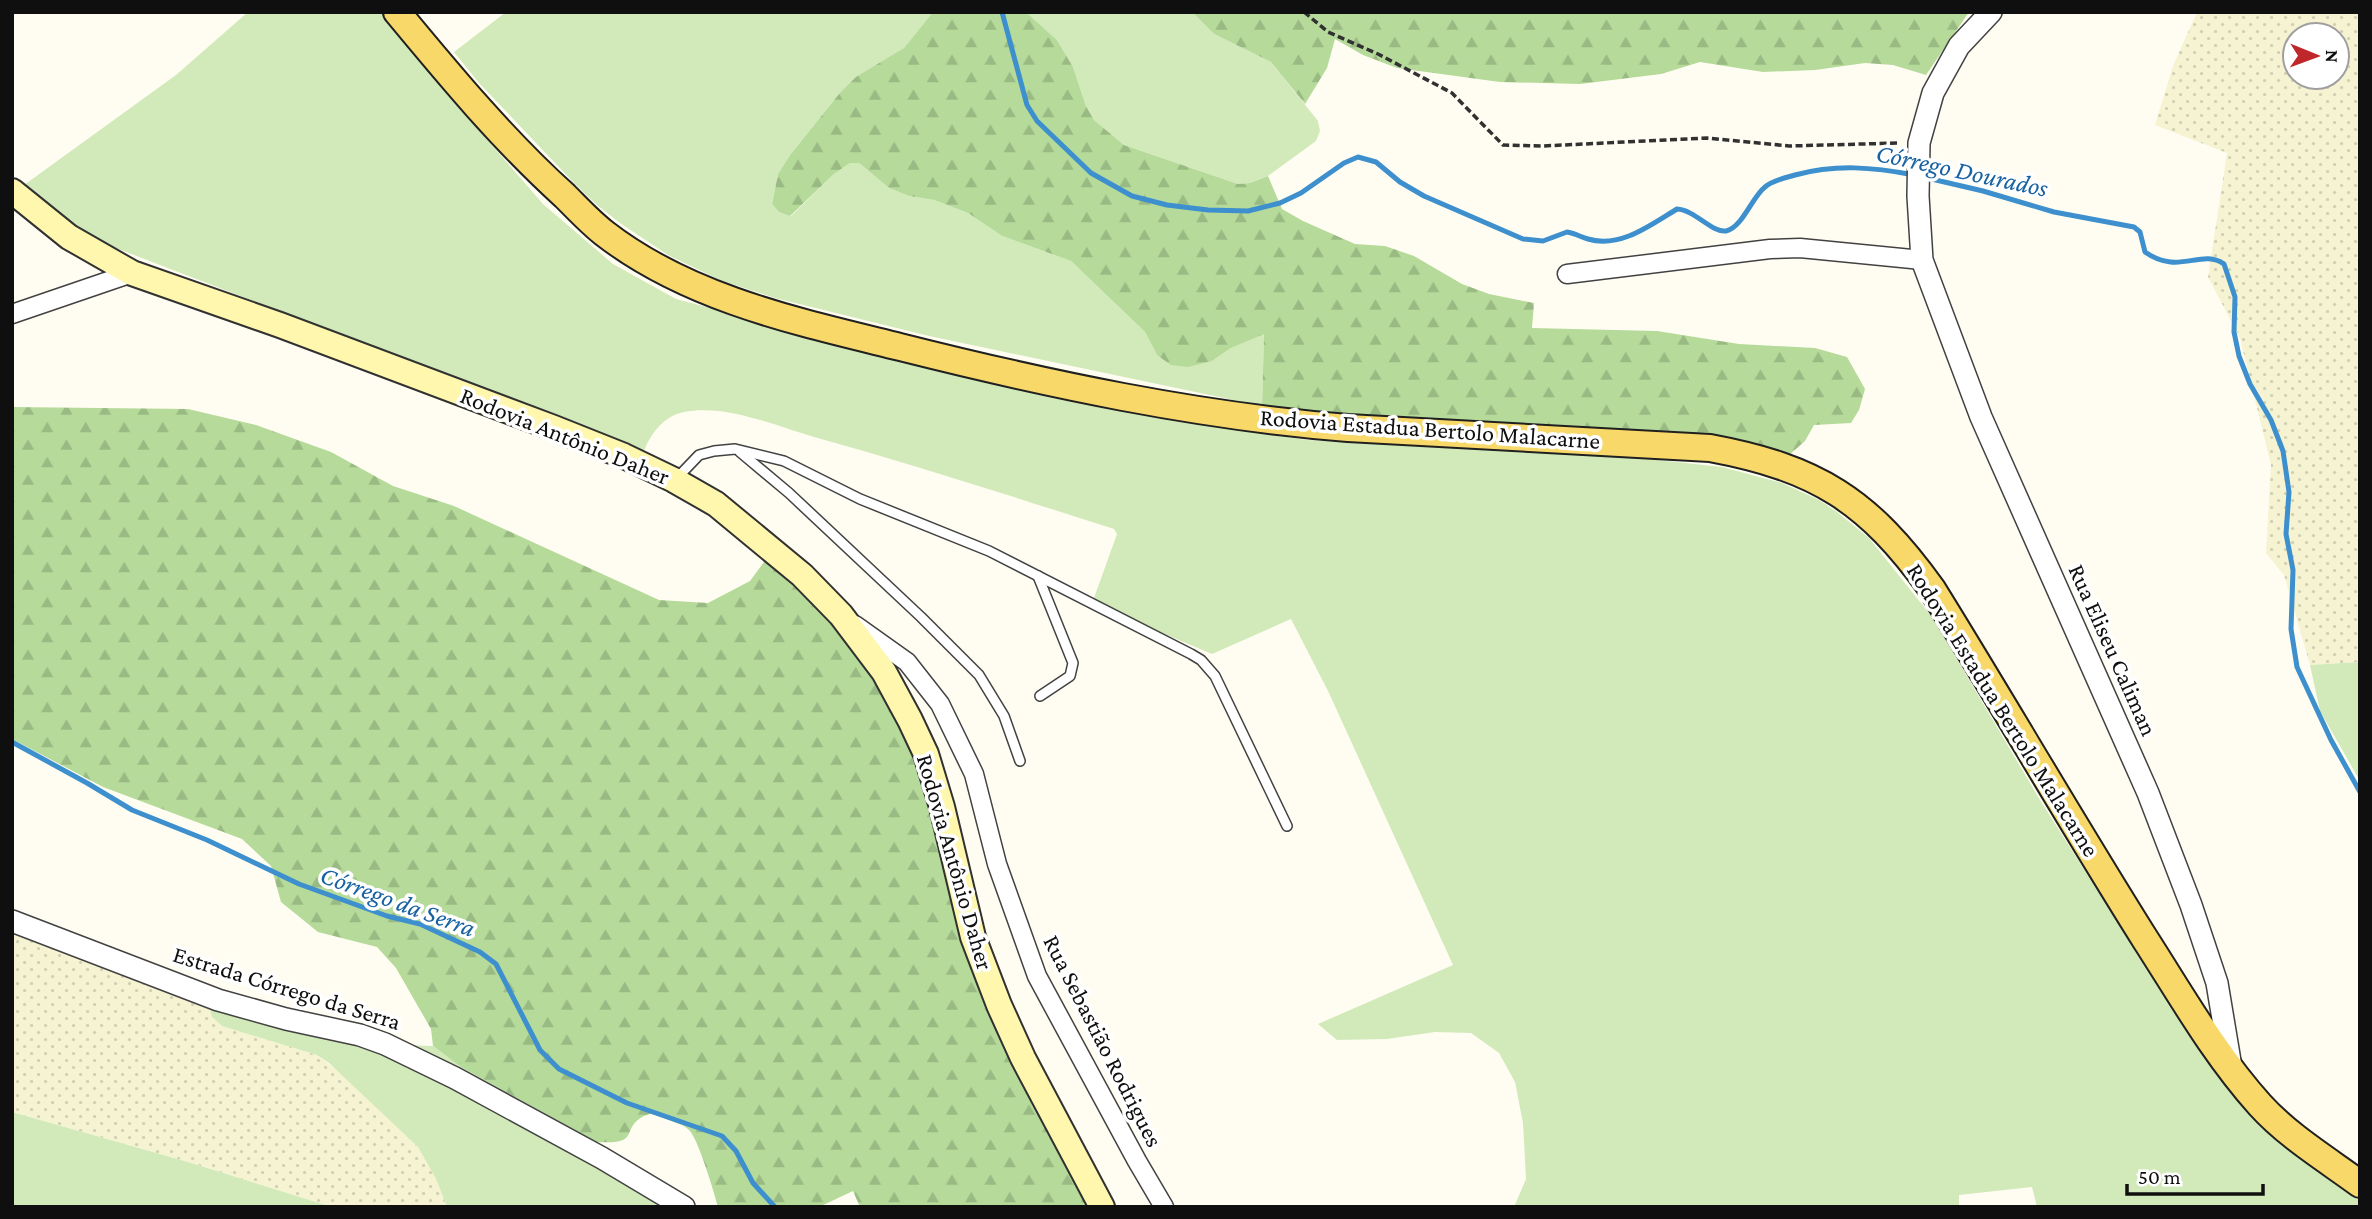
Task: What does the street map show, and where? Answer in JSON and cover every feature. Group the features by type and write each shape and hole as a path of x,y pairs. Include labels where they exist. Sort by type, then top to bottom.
{"main road":[{"name":"Rodovia Estadua Bertolo Malacarne","path":"397,12 484,116 537,171 604,233 659,269 719,296 816,326 957,362 1172,406 1300,425 1710,448 1752,456 1816,480 1874,520 1904,550 1932,589 2114,890 2193,1015 2231,1069 2260,1105 2287,1130 2360,1184"},
{"name":"Rodovia Antônio Daher","path":"12,191 69,237 132,273 555,428 674,480 716,504 802,575 841,615 884,672 926,754 942,807 973,937 999,1005 1028,1068 1102,1207"}],"street":[{"name":"Rua Eliseu Caliman","path":"1991,12 1959,46 1933,93 1919,143 1922,260 1981,417 2148,793 2191,905 2217,983 2231,1069"},
{"path":"1567,274 1770,249 1800,248 1922,260"},
{"path":"12,314 132,273"},
{"name":"Rua Sebastião Rodrigues","path":"841,615 906,662 940,704 974,774 997,864 1037,976 1164,1207"},
{"name":"Estrada Córrego da Serra","path":"12,921 218,1000 360,1035 385,1044 456,1078 602,1158 684,1207"}],"lane":[{"path":"674,480 699,455 736,449 784,461 860,499 989,551 1201,660 1215,677 1287,826"},
{"path":"736,449 789,493 979,675 1004,716 1020,761"},
{"path":"1038,576 1073,663 1070,676 1040,696"}],"path":[{"path":"1304,12 1328,32 1378,54 1452,93 1503,145 1543,146 1707,138 1789,146 1919,143"}],"shaded area":[{"path":"2197,12 2360,12 2360,662 2310,665 2284,575 2266,553 2271,465 2240,338 2208,277 2227,153 2155,125 2173,66"},
{"path":"12,922 207,997 212,1017 222,1026 317,1055 343,1075 418,1147 436,1179 447,1207 332,1207 188,1162 12,1112"}],"green space":[{"path":"248,12 382,12 437,82 543,204 613,264 676,299 992,382 1246,431 1307,440 1631,457 1722,467 1782,483 1819,500 1869,538 1932,617 2040,800 2196,1046 2230,1091 2264,1126 2360,1199 2360,1207 2037,1207 2032,1187 1959,1195 1959,1207 1514,1207 1526,1179 1523,1123 1515,1082 1499,1053 1471,1033 1435,1032 1387,1039 1337,1040 1318,1024 1453,965 1329,693 1291,619 1212,654 1096,605 1094,598 1117,534 1114,529 733,413 700,410 677,414 659,426 644,451 108,245 54,215 24,185 176,75"},
{"path":"506,12 933,12 904,48 839,94 778,174 772,204 779,212 791,216 834,174 850,163 859,163 889,188 909,196 934,200 968,213 1002,236 1071,261 1145,332 1157,355 1212,361 1231,348 1264,333 1262,406 929,336 775,298 720,280 668,255 597,205 479,83 454,52"},
{"path":"933,12 1026,12 1057,40 1073,67 1086,106 1094,120 1124,145 1238,184 1250,183 1268,176 1282,209 1303,221 1355,244 1385,246 1414,256 1462,284 1489,294 1534,303 1532,328 1657,331 1739,344 1815,348 1847,357 1865,389 1859,410 1851,423 1814,425 1805,441 1788,456 1725,441 1633,430 1310,413 1262,406 1264,334 1231,348 1212,361 1188,367 1171,365 1157,355 1145,332 1071,261 1002,236 968,213 934,200 909,196 889,188 859,163 850,163 834,174 790,216 779,212 772,204 778,174 790,155 856,77 904,48"},
{"path":"1026,12 1192,12 1214,34 1271,62 1318,121 1320,131 1316,141 1268,176 1250,183 1238,184 1124,145 1094,120 1086,106 1073,67 1057,40"},
{"path":"1192,12 1969,12 1926,75 1893,65 1865,63 1815,70 1763,72 1700,62 1661,74 1580,84 1500,82 1397,68 1363,55 1335,39 1327,68 1305,104 1271,62 1214,34"},
{"path":"12,407 188,409 256,425 331,452 393,486 454,506 659,600 708,603 750,581 767,558 793,582 841,635 883,694 901,725 927,791 947,882 956,910 1097,1207 860,1207 853,1191 819,1207 718,1207 697,1143 684,1126 650,1114 637,1121 625,1139 596,1142 461,1067 433,1046 431,1029 396,968 377,947 318,932 281,902 271,866 242,839 103,787 12,739"},
{"path":"2360,662 2360,781 2320,711 2310,665"},
{"path":"207,997 404,1045 433,1046 461,1067 596,1142 591,1156 670,1207 447,1207 436,1179 418,1147 329,1063 317,1055 222,1026 212,1017"},
{"path":"12,1112 188,1162 332,1207 12,1207"}],"waterway":[{"name":"Córrego Dourados","path":"1002,12 1027,105 1037,121 1091,173 1132,196 1167,205 1248,211 1280,203 1358,157 1376,162 1400,182 1424,196 1523,239 1543,241 1567,232 1588,239 1612,241 1646,228 1677,209 1690,213 1715,229 1732,229 1768,185 1810,172 1854,168 1914,175"},
{"name":"Córrego Dourados","path":"1923,177 2054,212 2134,227 2140,232 2145,252 2157,259 2168,262 2207,259 2224,264 2235,297 2234,332 2239,356 2250,384 2271,420 2283,451 2289,492 2286,534 2293,570 2291,629 2297,667 2331,740 2360,792"},
{"name":"Córrego da Serra","path":"12,742 132,810 207,840 299,884 387,916 420,924 480,952 496,964 540,1050 559,1069 627,1103 722,1136 736,1151 753,1183 775,1207"}]}
